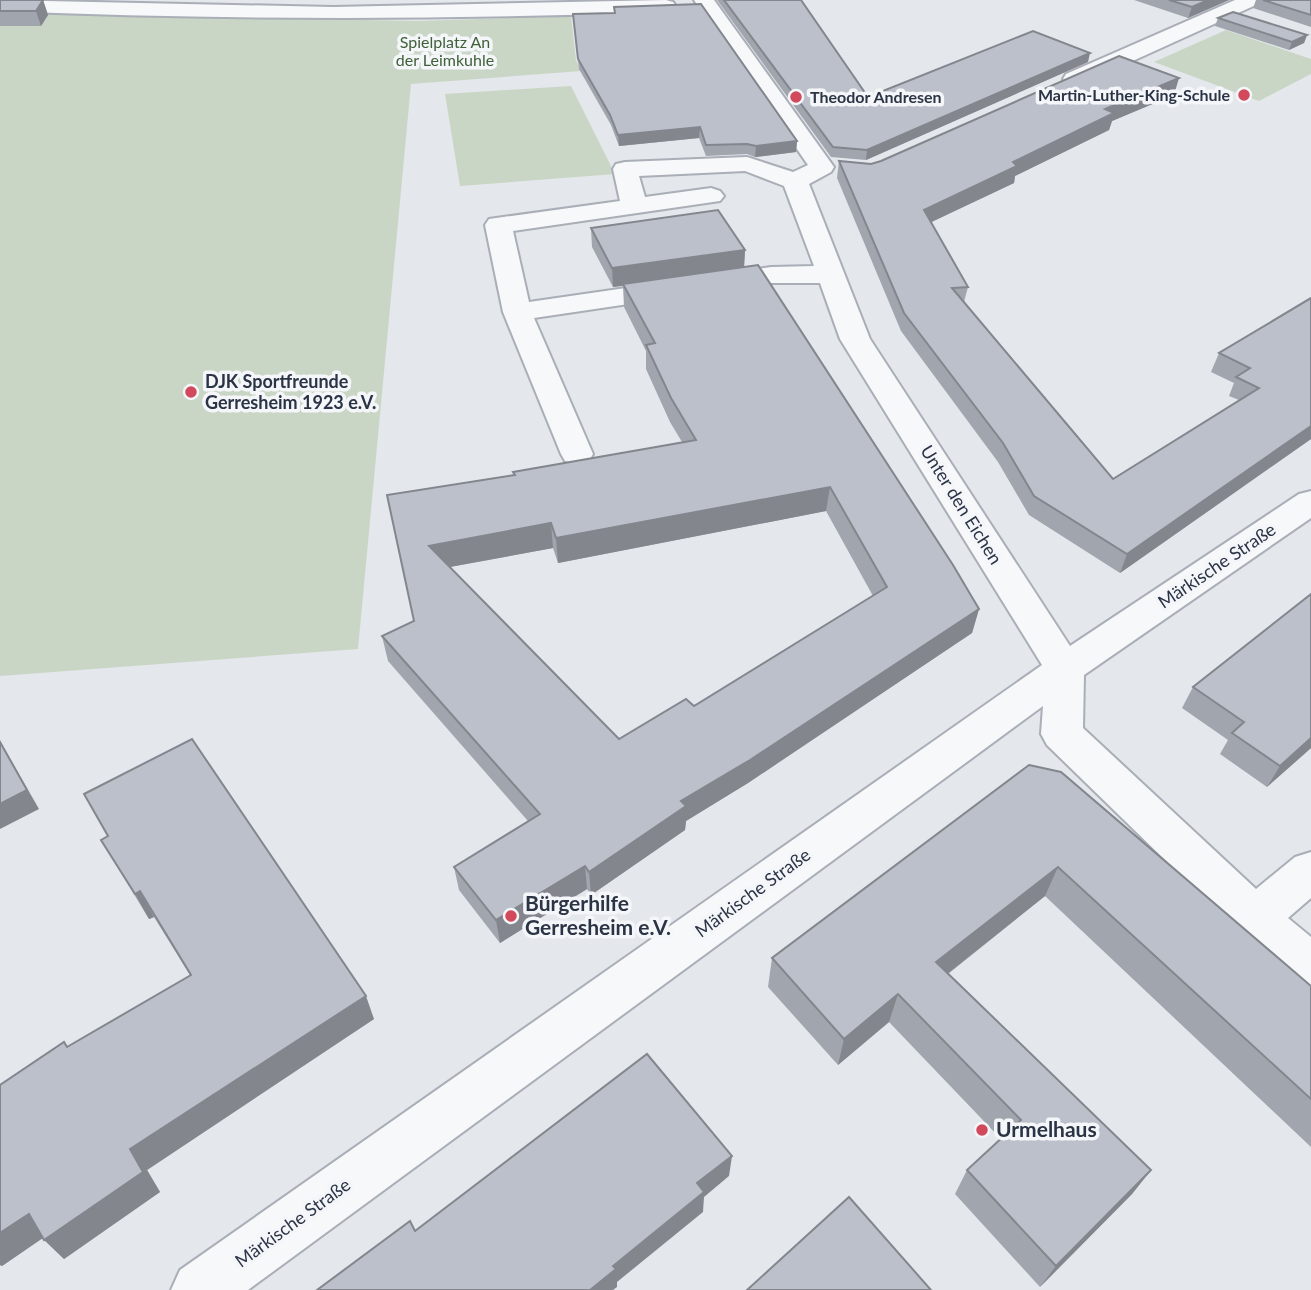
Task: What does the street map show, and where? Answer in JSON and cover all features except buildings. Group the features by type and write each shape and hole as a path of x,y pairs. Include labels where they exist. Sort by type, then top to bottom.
{"street":[{"path":"0,5 132,5 267,12 705,2"},
{"name":"Unter den Eichen","path":"705,2 821,172 832,275 855,339 1065,669"},
{"path":"1055,87 1228,10 1252,9"},
{"path":"634,206 625,170 747,164 821,172"},
{"path":"577,454 517,312 498,225 711,197"},
{"path":"517,312 771,275 832,275"},
{"name":"Märkische Straße","path":"200,1290 1065,669 1311,502"},
{"path":"1065,669 1062,734 1255,918 1311,967"},
{"path":"1255,918 1311,871"}],"green space":[{"name":"DJK Sportfreunde Gerresheim 1923 e.V.","path":"0,13 417,21 571,16 576,60 581,71 411,84 358,649 0,676"},
{"path":"1226,30 1311,59 1311,74 1259,101 1154,62"},
{"path":"571,86 615,174 460,186 445,94"}],"place":[{"name":"Martin-Luther-King-Schule","path":"1244,95"},
{"name":"Theodor Andresen","path":"796,97"},
{"name":"DJK Sportfreunde Gerresheim 1923 e.V.","path":"191,392"},
{"name":"Bürgerhilfe Gerresheim e.V.","path":"511,916"},
{"name":"Urmelhaus","path":"982,1130"}],"park label":[{"name":"Spielplatz An der Leimkuhle","path":"445,51"}]}
